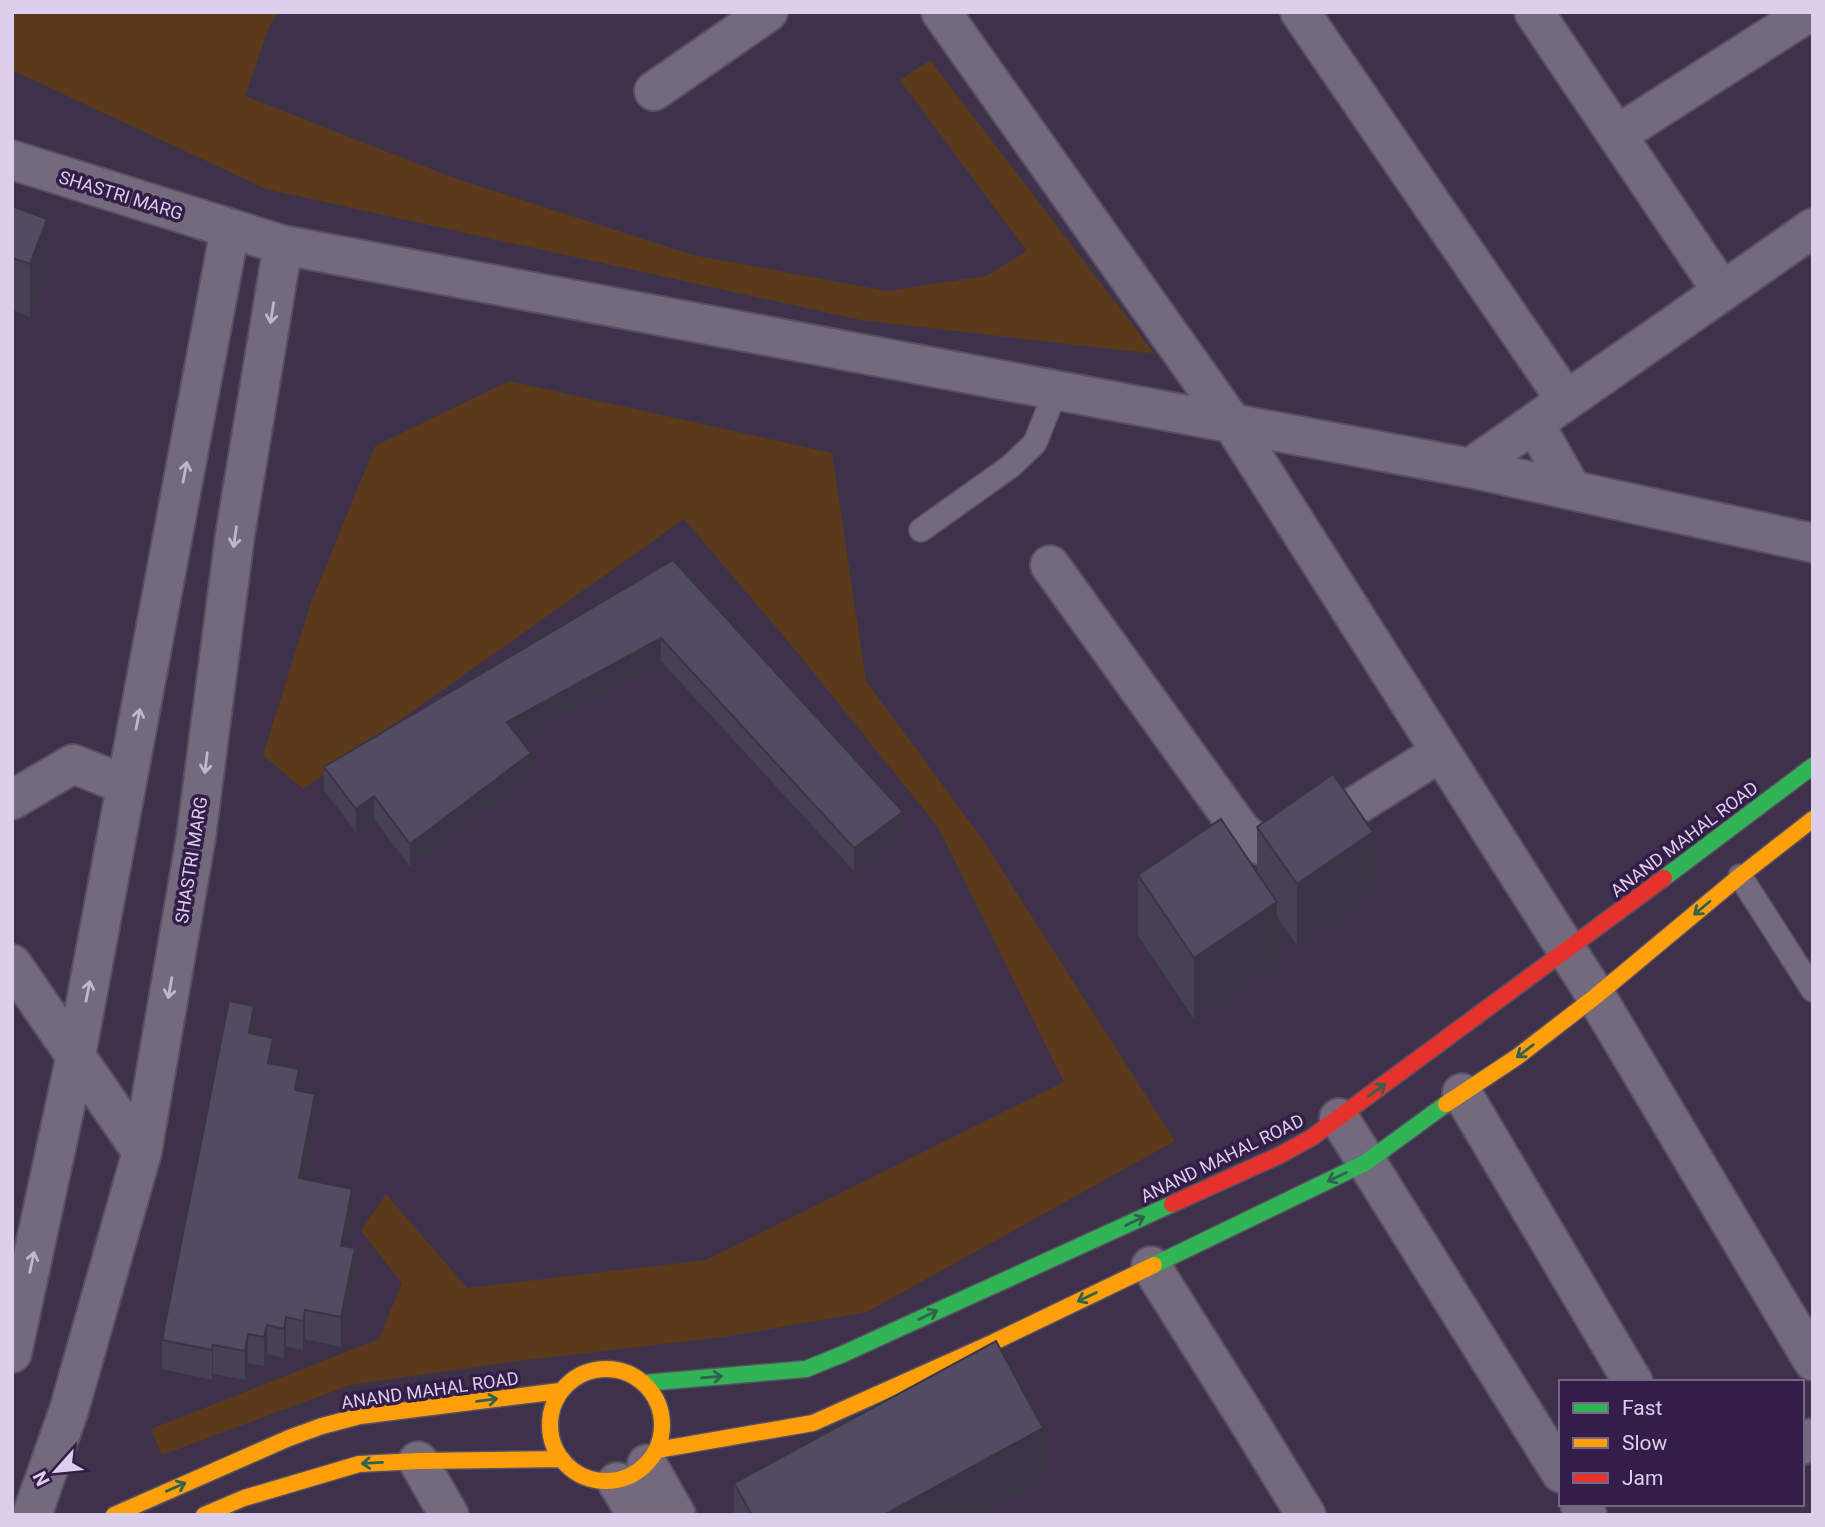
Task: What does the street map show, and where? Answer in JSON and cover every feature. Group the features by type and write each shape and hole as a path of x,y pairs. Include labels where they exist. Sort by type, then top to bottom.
{"main road":[{"name":"ANAND MAHAL ROAD","path":"644,1383 806,1369 1280,1155 1339,1118 1813,766"},
{"path":"640,1465 661,1435 661,1416 655,1398 644,1383 629,1373 610,1368 592,1370 575,1377 560,1391 552,1407 550,1425 553,1444 562,1459 576,1472 593,1479 813,1423 992,1343 1366,1163 1462,1093 1517,1057 1597,996 1740,876 1813,819"},
{"name":"ANAND MAHAL ROAD","path":"114,1515 321,1426 360,1416 560,1391"},
{"path":"204,1515 249,1506 359,1464 562,1459"}],"street":[{"path":"654,91 768,12"},
{"path":"940,12 1232,423 1597,996 1813,1360"},
{"path":"1300,12 1566,400"},
{"path":"1534,12 1723,291"},
{"path":"1617,135 1810,12"},
{"name":"SHASTRI MARG","path":"12,160 283,246 235,535 196,837 142,1152 69,1410 32,1515"},
{"path":"1471,468 1813,228"},
{"path":"12,1353 76,1055 230,229"},
{"path":"283,246 1471,468 1813,543"},
{"path":"1534,423 1572,490"},
{"path":"1050,565 1242,832 1259,846 1278,850 1293,845 1441,752"},
{"path":"12,800 73,764 126,785"},
{"path":"12,964 142,1152"},
{"path":"1462,1093 1632,1380"},
{"path":"1339,1118 1559,1471"},
{"path":"1151,1266 1306,1515"},
{"path":"418,1461 449,1515"},
{"path":"637,1515 640,1465"},
{"path":"640,1465 676,1515"}],"lane":[{"path":"921,530 1011,466 1035,443 1056,390"},
{"path":"1740,876 1813,990"}],"shaded area":[{"path":"12,12 278,12 269,27 245,96 454,178 693,255 887,291 986,276 1027,251 900,80 930,60 1155,354 861,320 266,189 12,70"},
{"path":"509,381 832,453 866,681 981,837 1175,1141 867,1312 731,1336 510,1362 350,1385 162,1455 151,1429 379,1339 402,1283 361,1231 386,1194 467,1288 706,1260 1064,1082 938,827 793,647 684,519 303,789 263,755 311,603 375,446"}],"building":[{"path":"12,206 47,219 30,264 12,258"},
{"path":"673,560 903,812 854,848 661,638 507,722 531,753 410,844 374,796 356,809 324,767"},
{"path":"1333,774 1373,832 1297,884 1257,827"},
{"path":"1221,819 1277,902 1194,958 1138,875"},
{"path":"229,1001 254,1006 249,1033 273,1038 268,1063 299,1069 295,1090 315,1094 299,1178 352,1189 341,1246 355,1248 341,1317 305,1310 303,1321 286,1317 284,1329 267,1325 264,1337 248,1334 245,1351 213,1345 212,1350 162,1340"},
{"path":"996,1341 1043,1428 884,1515 752,1515 734,1483"}],"traffic: fast":[{"path":"1664,878 1813,766"},
{"path":"1154,1265 1365,1163 1446,1104"},
{"path":"644,1383 806,1369 1172,1204"}],"traffic: slow":[{"path":"1446,1104 1517,1057 1596,996 1813,819"},
{"path":"657,1450 813,1423 992,1343 1154,1265"},
{"path":"606,1369 627,1373 646,1385 658,1404 662,1425 658,1446 646,1465 627,1477 606,1481 585,1477 566,1465 554,1446 550,1425 554,1404 566,1385 585,1373 606,1369"},
{"path":"114,1515 322,1426 360,1416 560,1391"},
{"path":"204,1515 244,1498 359,1464 562,1459"}],"traffic: jam":[{"path":"1172,1204 1311,1138 1664,878"}]}
